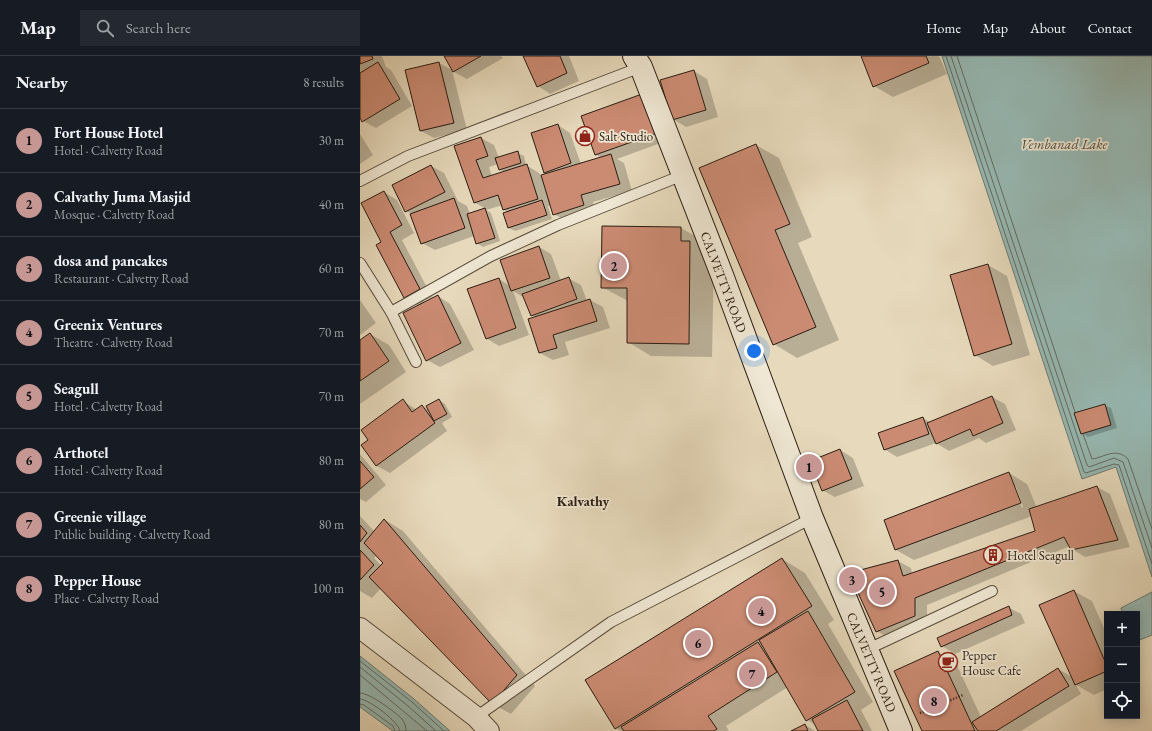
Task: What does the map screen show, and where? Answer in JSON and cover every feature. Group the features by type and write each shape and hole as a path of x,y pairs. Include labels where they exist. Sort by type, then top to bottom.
{"street":[{"name":"CALVETTY ROAD","path":"637,62 683,175 812,518 900,729"},
{"path":"360,628 483,724"}],"lane":[{"path":"360,180 408,156 637,62"},
{"path":"391,312 497,253 558,225 683,175"},
{"path":"360,263 391,312 416,362"},
{"path":"483,724 611,622 812,518"},
{"path":"866,650 992,591"}],"path":[{"path":"900,729 908,719 963,695"}],"water":[{"name":"Vembanad Lake","path":"942,56 1152,56 1152,577 1116,467 1082,479"},
{"path":"1152,592 1152,635 1140,640 1140,611 1122,611 1121,608"},
{"path":"360,656 414,699 450,731 393,731 360,707"}],"building":[{"path":"360,56 372,56 373,59 360,64"},
{"path":"444,56 481,56 453,72"},
{"path":"523,56 560,56 567,73 537,87"},
{"path":"861,56 926,56 929,63 873,87"},
{"path":"378,62 400,99 362,122 360,118 360,73"},
{"path":"439,62 454,123 420,131 405,70"},
{"path":"694,70 706,110 672,120 660,80"},
{"path":"642,94 657,133 595,155 581,116"},
{"path":"558,124 571,163 544,173 531,133"},
{"path":"481,137 488,156 476,160 483,178 527,164 538,199 503,210 498,195 474,203 454,146"},
{"path":"756,144 790,224 775,230 816,327 773,345 699,168"},
{"path":"518,151 521,163 499,170 495,158"},
{"path":"611,154 620,184 581,195 584,205 553,215 541,175"},
{"path":"431,165 445,192 405,212 392,185"},
{"path":"384,191 402,225 390,232 420,289 404,298 376,245 381,242 361,203"},
{"path":"454,198 465,228 421,244 410,214"},
{"path":"542,200 547,215 508,228 503,213"},
{"path":"485,208 495,238 476,244 467,214"},
{"path":"602,226 681,227 681,241 690,241 689,344 627,343 627,288 601,288"},
{"path":"539,246 550,278 511,291 500,260"},
{"path":"988,264 1012,344 974,356 950,275"},
{"path":"569,277 577,299 531,316 522,294"},
{"path":"499,278 516,328 486,339 467,289"},
{"path":"438,295 461,343 426,361 403,313"},
{"path":"590,299 597,321 553,335 557,348 539,353 528,319"},
{"path":"370,333 389,361 360,381 360,340"},
{"path":"992,396 1003,423 973,436 970,429 936,444 927,423"},
{"path":"403,399 412,412 422,405 435,423 376,466 361,445 368,440 361,430"},
{"path":"439,399 447,414 434,421 426,406"},
{"path":"1105,404 1111,425 1081,434 1074,413"},
{"path":"923,417 929,434 884,450 878,433"},
{"path":"840,449 852,479 822,491 810,461"},
{"path":"360,461 374,477 360,489"},
{"path":"1009,472 1021,503 895,550 884,520"},
{"name":"Hotel Seagull","path":"1097,486 1118,540 1071,550 1064,537 915,598 915,616 876,632 849,573 898,560 903,576 1035,531 1029,509"},
{"path":"384,519 517,675 492,704 369,577 383,563 364,543"},
{"path":"360,525 367,533 360,542"},
{"path":"360,550 374,565 360,580"},
{"path":"782,558 812,606 615,729 585,680"},
{"path":"1074,590 1104,659 1104,672 1075,685 1039,605"},
{"path":"1009,606 1012,615 941,647 937,638"},
{"path":"808,611 855,692 806,721 759,640"},
{"path":"758,642 777,672 708,716 717,729 714,731 624,731 621,727"},
{"path":"938,651 975,731 922,731 894,671"},
{"path":"1058,668 1069,686 996,731 978,731 972,722"},
{"path":"847,700 863,731 818,731 812,719"},
{"path":"805,724 808,731 791,731"}],"place":[{"name":"Salt Studio","path":"585,136"},
{"name":"Calvathy Juma Masjid","path":"614,266"},
{"name":"Fort House Hotel","path":"809,467"},
{"name":"Hotel Seagull","path":"993,555"},
{"name":"dosa and pancakes","path":"852,580"},
{"name":"Seagull","path":"882,592"},
{"name":"Greenix Ventures","path":"761,611"},
{"name":"Arthotel","path":"698,643"},
{"name":"Pepper House Cafe","path":"948,662"},
{"name":"Greenie village","path":"752,674"},
{"name":"Pepper House","path":"934,701"}],"district":[{"name":"Kalvathy","path":"583,501"}]}
